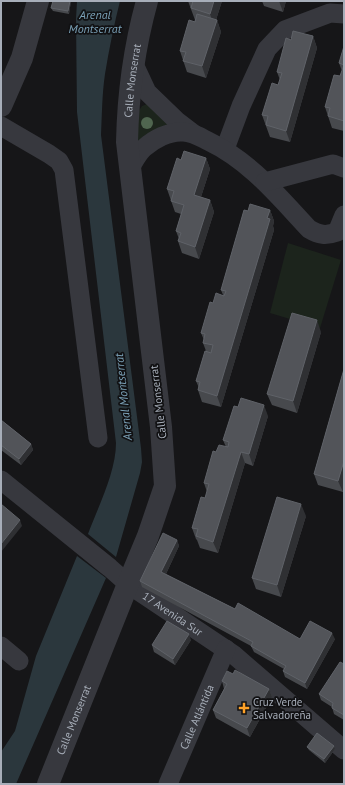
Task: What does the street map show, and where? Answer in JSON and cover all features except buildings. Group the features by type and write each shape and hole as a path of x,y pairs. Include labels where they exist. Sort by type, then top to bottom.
{"street":[{"path":"1,106 22,58 38,1"},
{"name":"Calle Monserrat","path":"48,784 148,536 165,486 161,427 128,142 128,119 133,62 138,32 147,1"},
{"path":"225,149 244,99 267,49 285,30 330,13 344,14"},
{"path":"133,62 147,92 177,121 194,134 225,149 255,172 309,229 318,234 328,235 337,232 344,215"},
{"path":"1,126 49,154 59,161 64,170 98,438"},
{"path":"130,168 142,149 155,139 169,133 181,132 194,134"},
{"path":"265,182 333,164 344,168"},
{"name":"17 Avenida Sur","path":"1,480 128,584 226,649 344,750"},
{"path":"1,646 19,661"},
{"name":"Calle Atlántida","path":"168,784 226,649"}],"shaded area":[{"path":"147,104 170,124 139,144 136,129 137,115 142,106"},
{"path":"288,243 341,260 320,328 270,313"}],"water":[{"name":"Arenal Montserrat","path":"77,1 120,1 105,74 101,135 142,462 116,557 88,534 110,477 116,443 77,112"},
{"path":"77,556 106,578 16,784 1,784 1,752 15,731 36,656"}],"place":[{"name":"Cruz Verde Salvadoreña","path":"244,708"}]}
